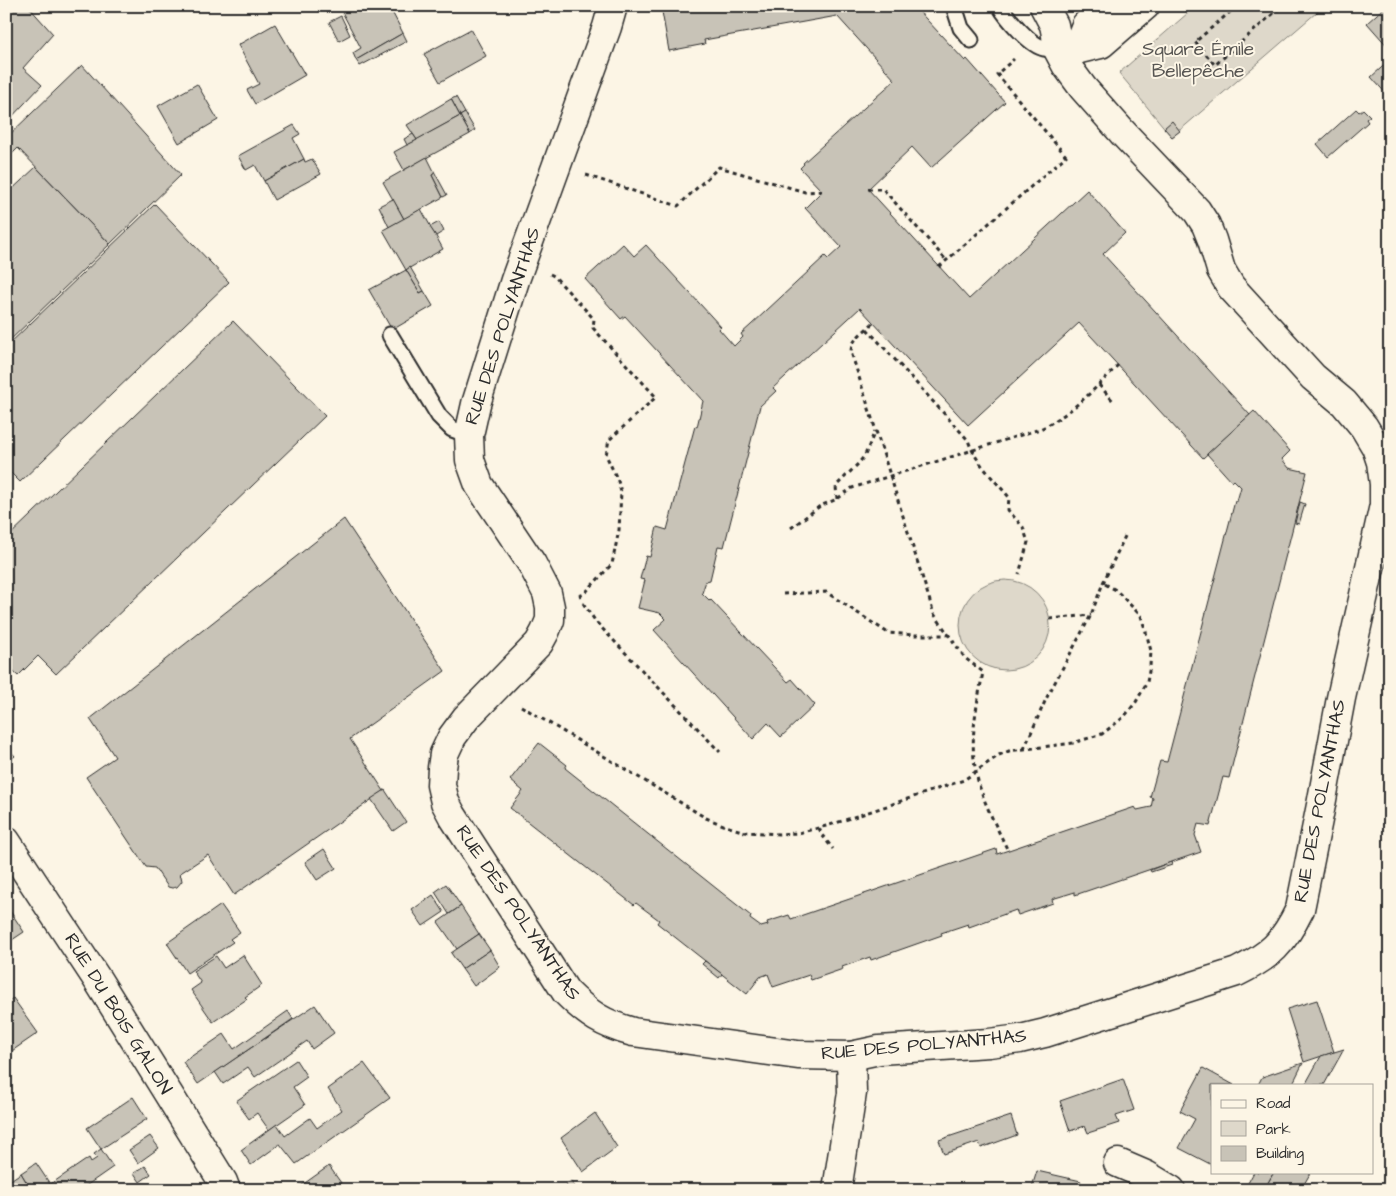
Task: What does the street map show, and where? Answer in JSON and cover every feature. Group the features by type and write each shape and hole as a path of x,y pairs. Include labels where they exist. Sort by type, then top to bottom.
{"street":[{"name":"RUE DES POLYANTHAS","path":"613,6 607,28 514,280 476,404 469,434 470,460 479,484 532,564 547,593 550,620 539,643 466,718 452,737 444,754 440,785 445,802 452,815 566,992 582,1008 614,1027 633,1032 798,1055 851,1056 879,1050 989,1043 1020,1039 1045,1033 1237,972 1271,952 1282,940 1300,909 1341,698 1384,505 1381,462 1376,447 1364,427 1349,409 1313,376 1231,287 1220,270 1212,240 1197,210 1122,132 1083,88 1057,50 1054,25 1044,6"},
{"path":"1057,50 1108,6"},
{"path":"1057,50 1101,44 1145,6"},
{"name":"RUE DU BOIS GALON","path":"6,841 97,979 226,1190"},
{"path":"837,1190 852,1093 851,1056"},
{"path":"1118,1163 1146,1175 1171,1190"}],"lane":[{"path":"954,6 961,28 971,40"},
{"path":"1000,6 1018,30 1057,50"},
{"path":"390,335 439,416 452,428 469,434"}],"path":[{"path":"1237,6 1195,42 1215,65 1282,6"},
{"path":"939,267 1066,156 997,74 1057,50"},
{"path":"557,165 678,206 720,167 805,192 822,191"},
{"path":"868,189 883,189 946,260"},
{"path":"522,262 554,276 594,319 593,328 656,397 609,440 606,455 621,492 619,530 612,564 584,594 578,596 596,622 720,752"},
{"path":"873,323 855,339 851,346 851,352 934,614 965,658 982,672 975,717 973,752 976,772 984,798 1008,851"},
{"path":"867,329 968,440 971,451 978,461 1009,497 1008,510 1023,527 1028,542 1019,574"},
{"path":"791,528 820,506 837,499 852,488 971,451 1052,423 1065,415 1099,385 1118,365"},
{"path":"1099,385 1114,402"},
{"path":"837,499 836,486 865,455 875,430"},
{"path":"1024,750 1046,699 1090,615 1126,534"},
{"path":"497,687 514,702 706,818 745,832 761,834 798,833 819,828 964,780 1000,755 1009,751 1073,743 1102,734 1124,717 1136,702 1146,682 1150,666 1150,651 1141,616 1116,590 1103,583"},
{"path":"783,594 826,592 888,633 950,635"},
{"path":"1050,619 1090,615"},
{"path":"819,828 833,849"}],"green space":[{"name":"Square Émile Bellepêche","path":"1196,6 1324,6 1172,137 1119,73"},
{"path":"996,580 1014,580 1030,587 1043,600 1050,616 1050,634 1043,650 1030,663 1014,670 996,670 980,663 967,650 960,634 960,616 967,600 980,587"}],"building":[{"path":"6,6 28,6 53,34 23,68 42,85 6,123"},
{"path":"353,6 389,6 403,33 356,60 353,53 361,48 342,12"},
{"path":"661,6 914,6 965,61 967,59 1005,102 931,168 912,147 868,189 969,299 1087,190 1125,233 1103,254 1250,415 1203,458 1079,323 968,425 860,308 773,388 776,391 760,406 724,547 718,546 710,580 706,581 702,593 711,600 788,682 792,679 815,705 781,737 768,723 753,739 654,630 666,619 660,613 638,608 645,580 640,579 646,556 650,557 657,527 667,530 703,401 625,316 621,319 585,279 623,244 634,256 646,245 721,327 719,329 734,346 743,337 741,334 825,256 828,259 841,247 805,208 822,191 800,168 803,163 895,80 837,16 704,40 705,44 669,51"},
{"path":"1386,6 1390,6 1390,49 1367,23"},
{"path":"341,16 350,35 339,41 329,22"},
{"path":"275,24 305,75 255,104 247,90 259,84 238,45"},
{"path":"471,29 486,56 440,82 424,54"},
{"path":"403,33 407,41 360,66 356,60"},
{"path":"1390,60 1390,98 1371,77"},
{"path":"82,65 181,175 110,244 18,148 10,156 6,152 6,138"},
{"path":"197,84 218,120 179,143 158,106"},
{"path":"456,97 465,113 460,116 451,99"},
{"path":"451,99 460,116 417,140 407,125"},
{"path":"1356,109 1359,112 1363,109 1370,116 1366,119 1368,122 1328,157 1317,144"},
{"path":"465,113 475,130 470,134 460,116"},
{"path":"460,116 470,134 404,170 394,152"},
{"path":"1172,121 1180,131 1172,137 1164,128"},
{"path":"294,125 300,134 293,138 304,159 264,181 255,165 246,170 238,156"},
{"path":"413,134 417,140 407,145 404,139"},
{"path":"427,157 435,173 432,175 443,197 404,219 383,182"},
{"path":"304,159 305,162 312,159 321,174 274,200 264,181"},
{"path":"36,167 110,244 6,344 6,195"},
{"path":"435,173 447,195 443,197 432,175"},
{"path":"393,199 404,219 389,227 379,206"},
{"path":"155,204 229,282 20,482 6,468 6,347"},
{"path":"421,209 443,249 406,270 383,230"},
{"path":"439,222 444,231 436,236 430,227"},
{"path":"410,267 424,291 420,293 406,270"},
{"path":"406,270 420,293 424,291 433,306 392,330 369,290"},
{"path":"233,321 325,416 56,674 38,656 18,676 6,665 6,539"},
{"path":"1254,411 1290,451 1282,459 1289,468 1307,472 1229,778 1223,777 1210,826 1198,824 1195,835 1201,852 1075,895 1075,892 1052,899 1053,903 1018,915 1016,910 969,927 968,924 871,960 870,957 811,980 809,975 773,987 768,974 760,977 747,994 657,923 659,920 636,903 634,905 510,808 523,791 510,780 539,743 567,765 565,768 751,916 750,919 761,927 768,925 767,922 789,915 791,919 996,849 997,854 1135,807 1137,810 1151,807 1153,798 1150,797 1160,761 1167,762 1235,501 1237,501 1241,487 1234,480 1232,482 1207,454"},
{"path":"1300,502 1305,504 1299,524 1295,523"},
{"path":"344,519 445,671 350,739 384,791 234,895 208,855 179,874 182,881 177,887 168,887 155,868 146,867 86,777 115,757 90,719"},
{"path":"6,746 15,756 6,763"},
{"path":"385,790 406,822 393,831 371,799"},
{"path":"324,849 336,868 317,880 305,862"},
{"path":"1171,862 1172,865 1151,872 1150,870"},
{"path":"446,884 461,906 449,914 435,892"},
{"path":"433,895 444,912 423,926 412,910"},
{"path":"6,905 24,932 6,944"},
{"path":"221,905 240,932 230,939 233,942 187,973 167,943"},
{"path":"461,906 479,934 457,949 438,922"},
{"path":"479,934 490,950 462,969 451,953"},
{"path":"490,950 500,967 474,986 462,969"},
{"path":"243,955 262,985 245,997 247,999 213,1022 191,990 201,983 193,971 216,956 224,968"},
{"path":"705,961 722,974 719,978 702,964"},
{"path":"13,998 38,1033 6,1055 6,1003"},
{"path":"1317,1000 1334,1052 1304,1062 1287,1009"},
{"path":"315,1005 334,1033 312,1049 307,1041 255,1077 248,1067 223,1084 215,1072"},
{"path":"288,1011 293,1019 198,1084 183,1062 224,1034 234,1049"},
{"path":"1344,1049 1325,1084 1306,1084 1321,1056"},
{"path":"296,1060 307,1077 293,1087 305,1105 269,1130 257,1113 249,1119 236,1101"},
{"path":"364,1063 390,1098 296,1164 280,1144 251,1165 241,1150 277,1124 285,1136 310,1118 317,1128 342,1110 328,1089"},
{"path":"1303,1063 1292,1084 1258,1084 1262,1077"},
{"path":"1203,1068 1232,1084 1211,1084 1211,1164 1179,1148 1195,1119 1180,1111"},
{"path":"1123,1079 1134,1110 1116,1116 1119,1123 1088,1133 1085,1126 1070,1131 1060,1101"},
{"path":"133,1097 147,1119 101,1149 87,1128"},
{"path":"595,1113 617,1147 583,1172 561,1138"},
{"path":"1011,1116 1017,1135 981,1148 979,1142 944,1154 939,1140"},
{"path":"150,1136 159,1148 138,1163 129,1150"},
{"path":"101,1149 113,1167 80,1190 42,1190 89,1158 91,1162 97,1158 94,1154"},
{"path":"36,1163 50,1184 42,1190 31,1190 21,1173"},
{"path":"145,1166 151,1174 140,1182 134,1173"},
{"path":"329,1166 346,1190 295,1190"},
{"path":"1037,1171 1081,1181 1079,1190 1031,1190"},
{"path":"21,1173 31,1190 6,1190 6,1183"},
{"path":"1253,1174 1273,1174 1264,1190 1256,1190 1247,1185"},
{"path":"1273,1174 1310,1174 1303,1186 1309,1190 1264,1190"},
{"path":"571,1181 577,1190 570,1190 566,1185"}]}
